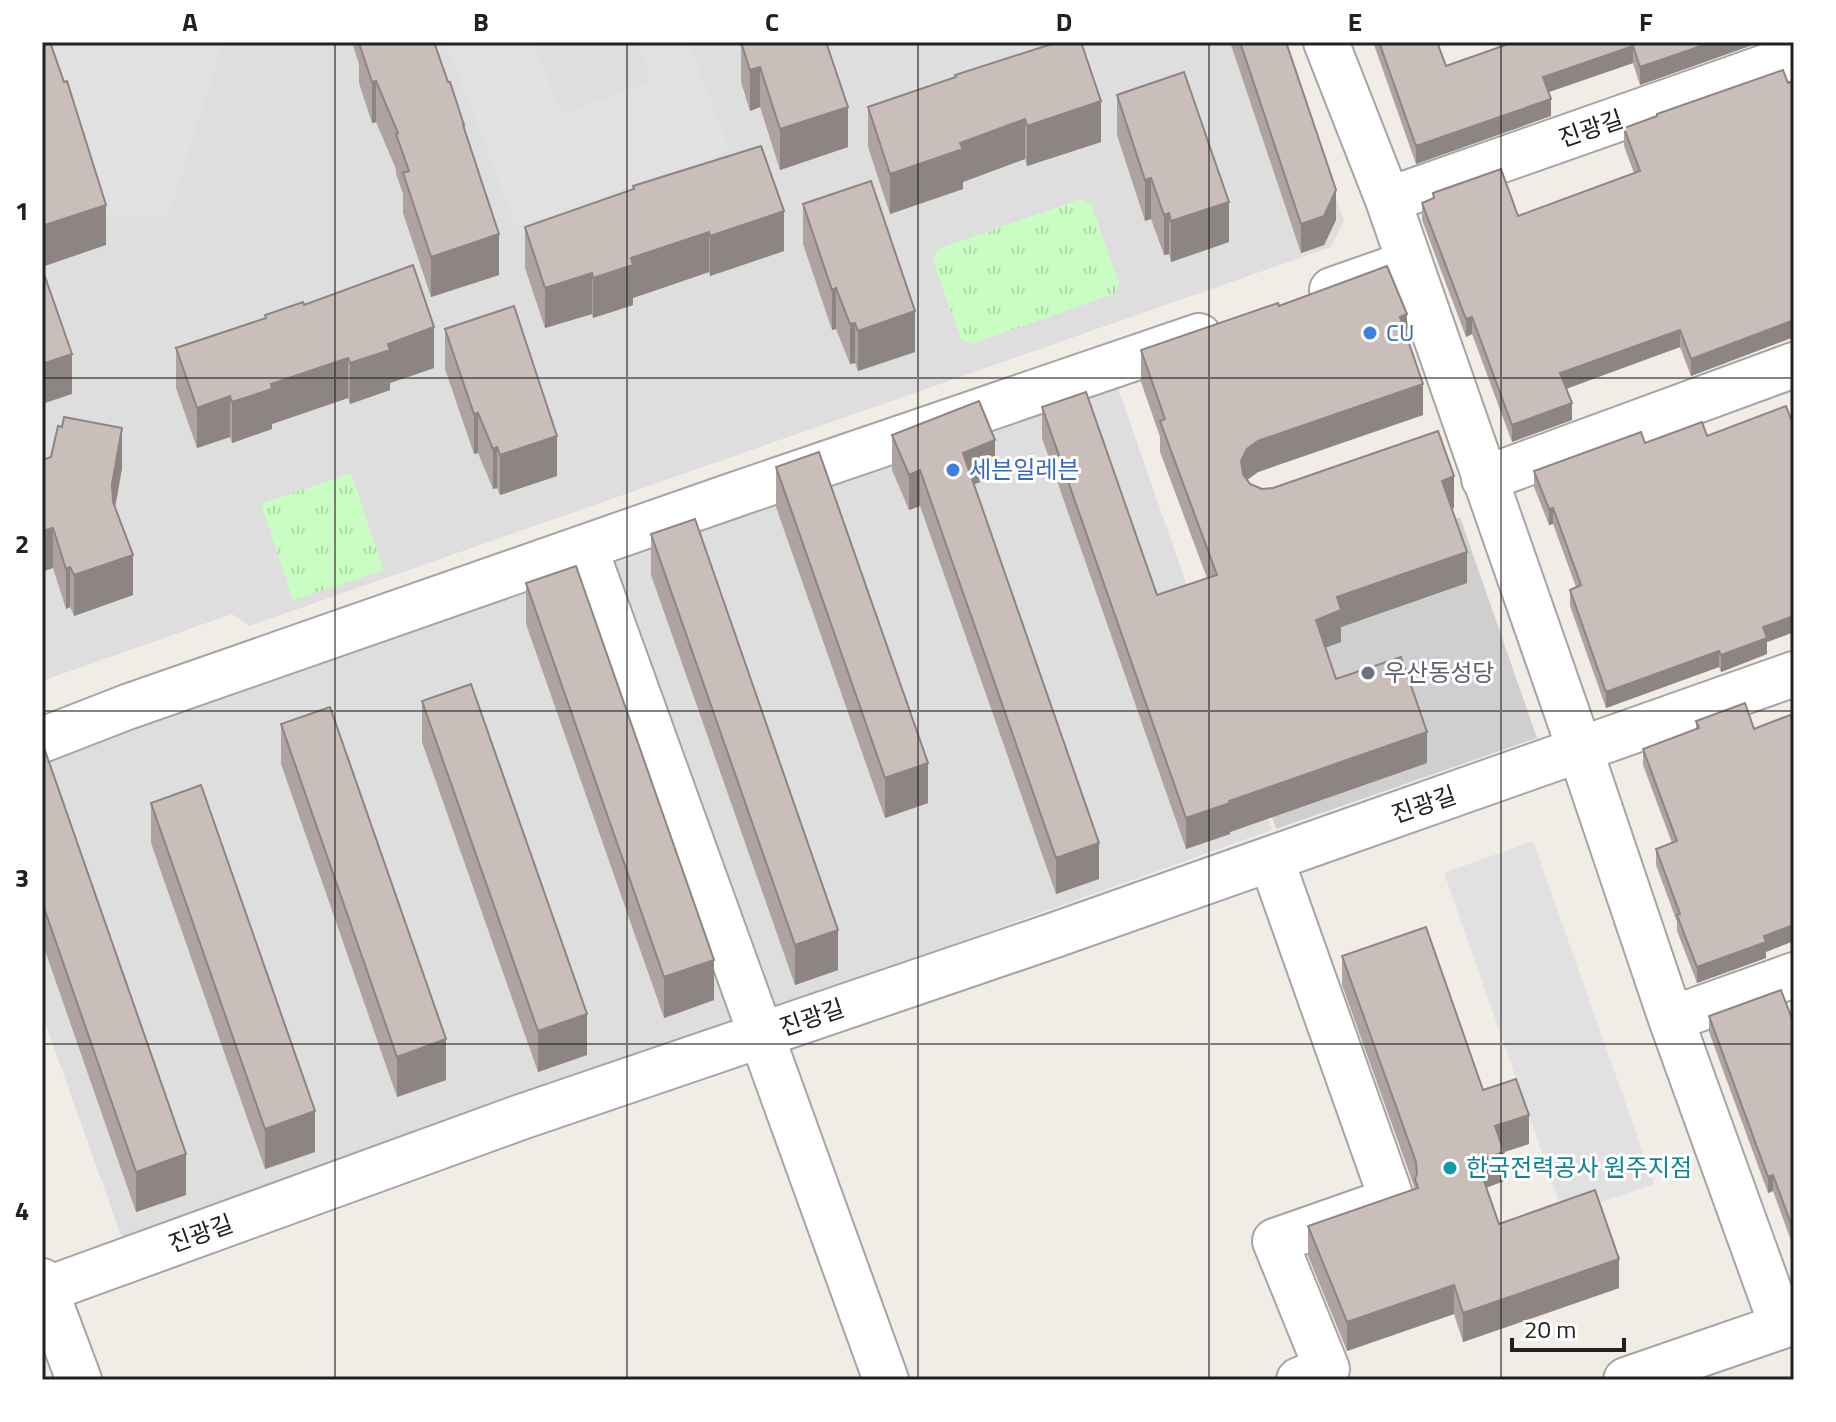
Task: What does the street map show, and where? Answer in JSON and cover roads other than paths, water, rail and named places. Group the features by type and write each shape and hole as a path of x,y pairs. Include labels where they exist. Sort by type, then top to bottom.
{"street":[{"path":"1326,42 1388,200 1468,426 1671,1019 1788,1324 1634,1379"},
{"name":"진광길","path":"1388,200 1794,57"},
{"path":"1293,303 1409,263"},
{"path":"42,740 127,707 734,495 1236,323"},
{"path":"1484,479 1794,365"},
{"path":"1425,441 1468,426"},
{"path":"585,548 886,1380"},
{"name":"진광길","path":"44,1286 1794,674"},
{"path":"1271,859 1392,1200 1275,1241 1327,1369 1299,1380"},
{"path":"1671,1019 1794,975"},
{"path":"44,1286 79,1380"}],"place":[{"name":"CU","path":"1370,333"},
{"name":"세븐일레븐","path":"953,470"},
{"name":"우산동성당","path":"1368,673"},
{"name":"한국전력공사 원주지점","path":"1450,1168"}]}
